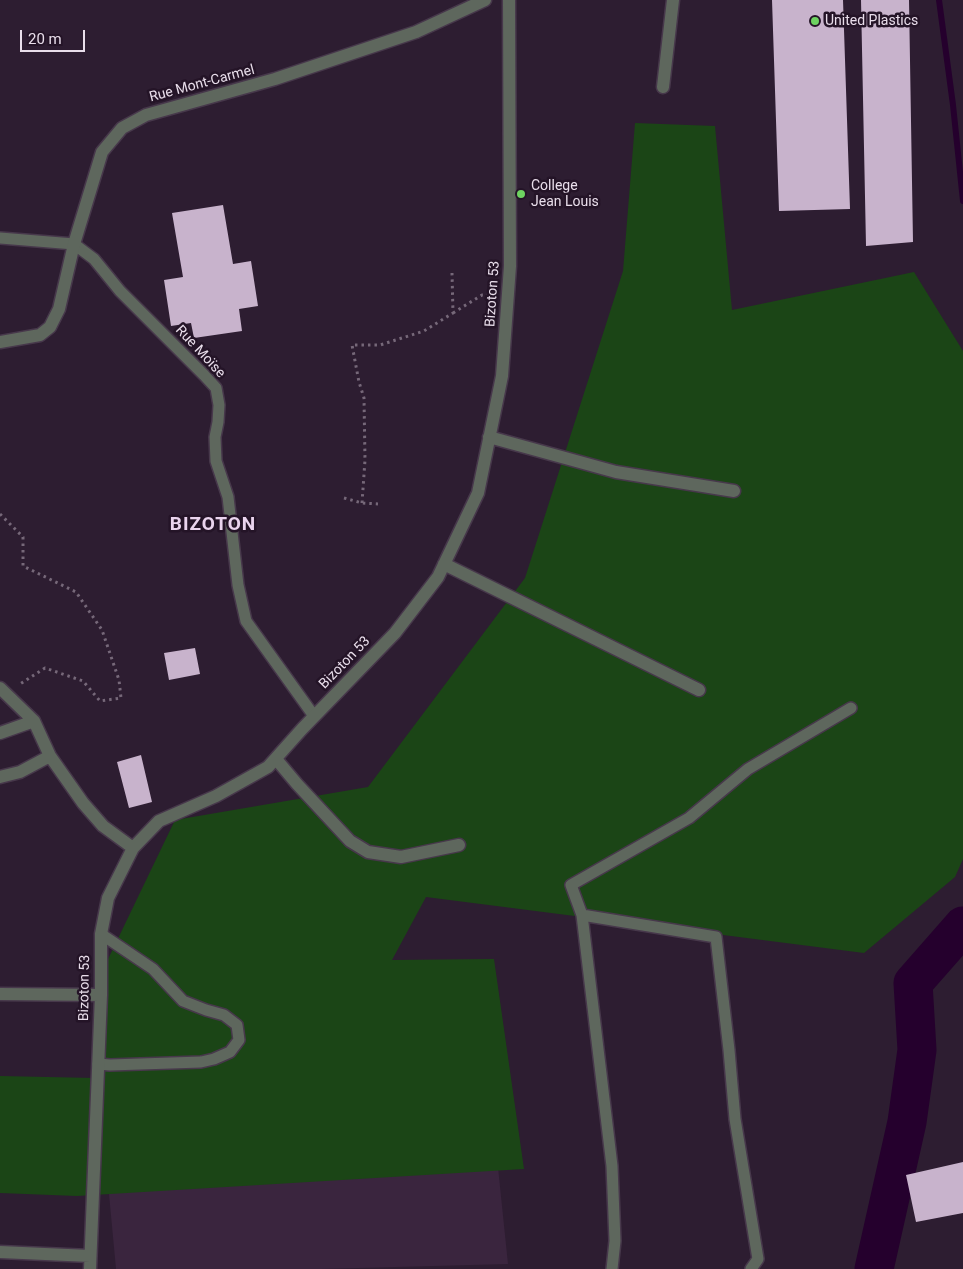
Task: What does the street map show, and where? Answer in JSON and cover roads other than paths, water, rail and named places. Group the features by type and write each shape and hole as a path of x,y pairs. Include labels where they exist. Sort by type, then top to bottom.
{"street":[{"name":"Rue Mont-Carmel","path":"0,342 40,335 50,327 59,309 74,244 102,152 122,128 146,115 275,79 416,32 485,0"},
{"name":"Bizoton 53","path":"90,1263 101,994 101,934 108,898 132,848 159,821 216,796 268,767 276,759 314,716 395,633 438,578 478,492 502,376 510,266 509,0"},
{"path":"663,87 672,0"},
{"path":"489,437 616,472 734,491"},
{"path":"444,564 699,690"},
{"path":"3,690 34,722 50,756 83,803 103,826 132,848"},
{"path":"0,733 34,722"},
{"path":"0,777 20,772 50,756"},
{"path":"276,759 350,841 368,852 401,857 459,845"},
{"path":"0,994 101,994"},
{"path":"0,1252 90,1263"}],"lane":[{"path":"0,238 74,244"},
{"name":"Rue Moïse","path":"74,244 94,259 120,292 216,388 219,405 215,437 216,461 228,497 238,585 246,621 314,716"},
{"path":"612,1269 615,1241 612,1166 582,915 571,885 689,818 748,769 852,708"},
{"path":"582,915 716,936 729,1050 734,1119 758,1259 751,1269"},
{"path":"98,1064 201,1062 230,1052 240,1040 237,1025 224,1015 183,1001 153,968 101,934"}],"waterway":[{"path":"939,0 963,201"},
{"path":"874,1269 907,1122 917,1050 913,983 963,926"}],"place":[{"name":"United Plastics","path":"815,21"},
{"name":"College Jean Louis","path":"521,194"}],"district":[{"name":"BIZOTON","path":"213,525"}]}
